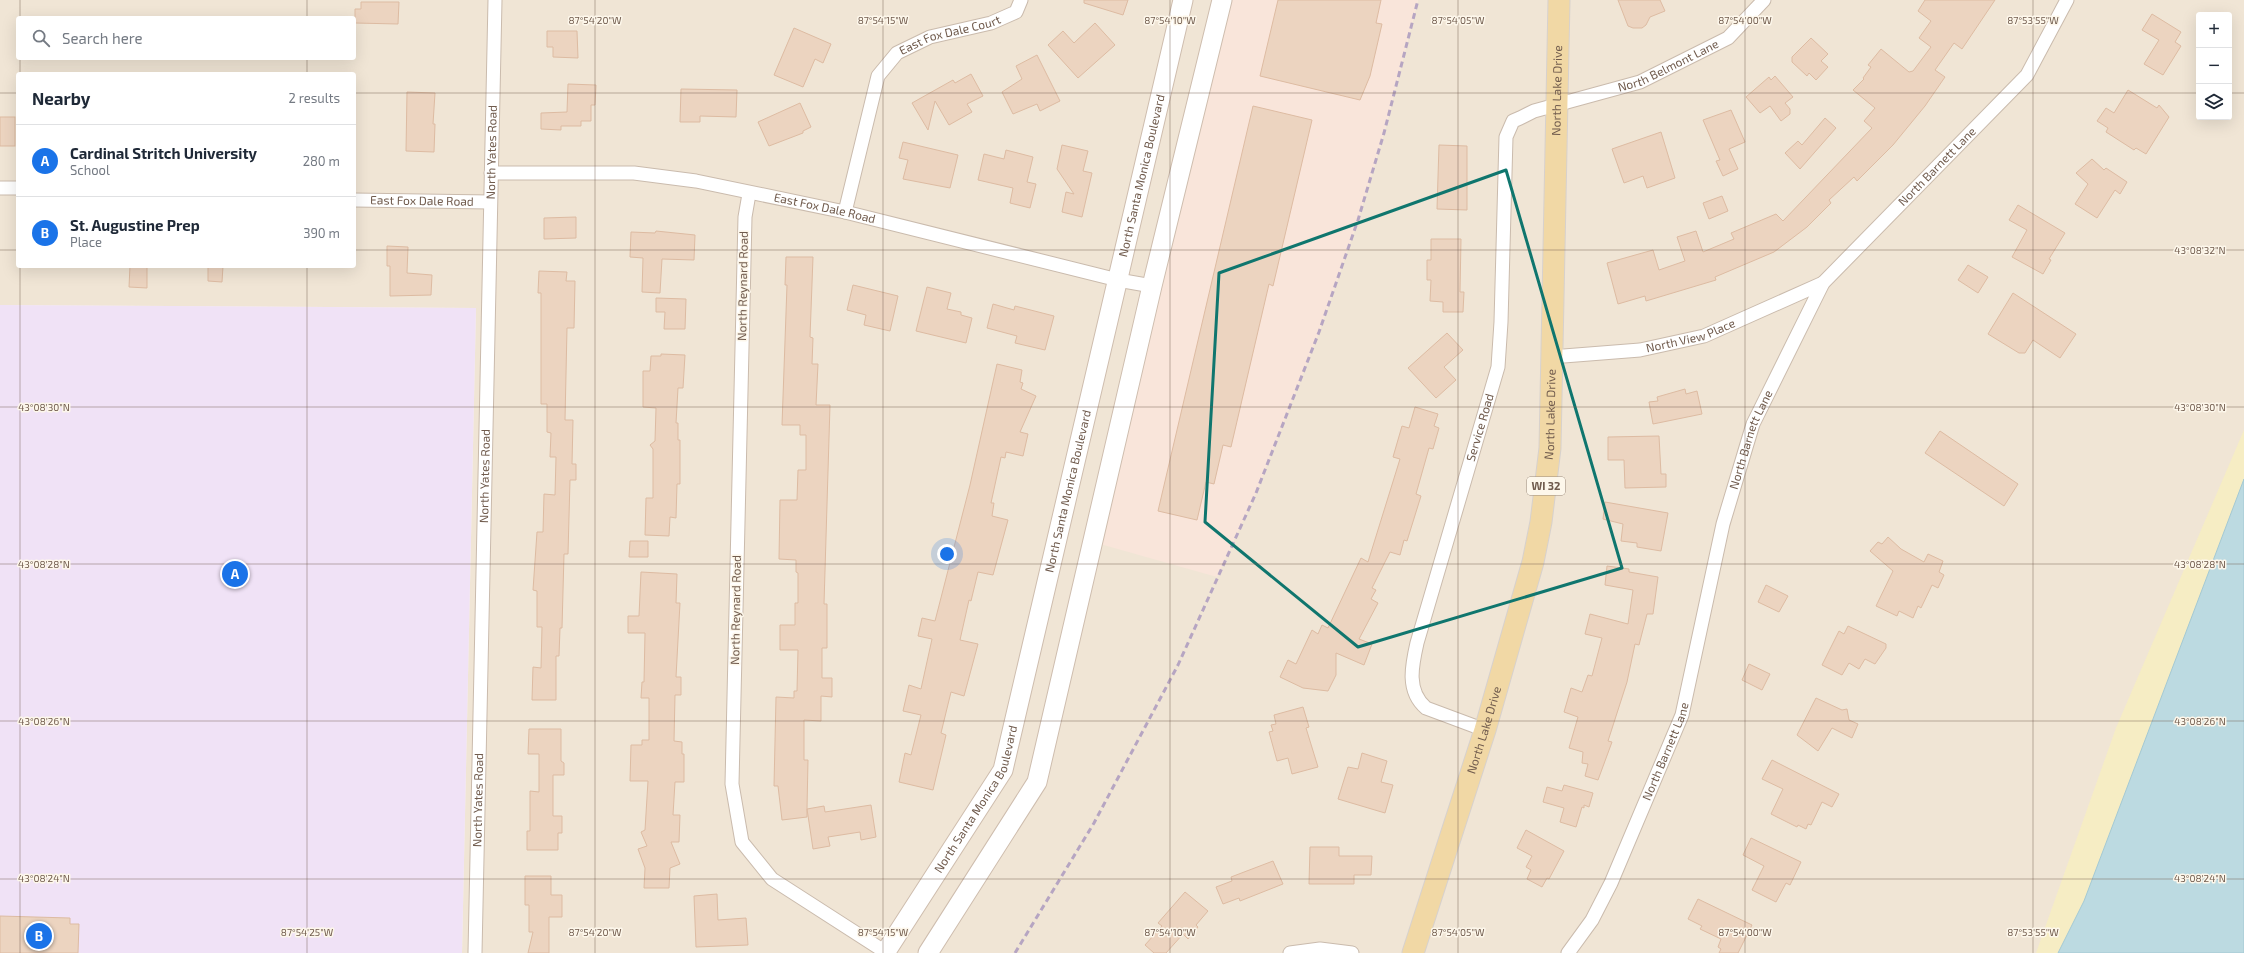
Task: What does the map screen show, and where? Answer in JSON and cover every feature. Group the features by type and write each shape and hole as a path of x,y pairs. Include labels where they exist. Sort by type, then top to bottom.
{"main road":[{"name":"North Lake Drive","path":"1413,953 1485,730 1539,539 1550,448 1559,0"}],"street":[{"name":"North Yates Road","path":"475,953 495,0"},
{"name":"East Fox Dale Court","path":"845,212 878,76 897,53 930,37 991,23 1016,12 1021,0"},
{"name":"North Santa Monica Boulevard","path":"886,953 1003,770 1183,0"},
{"path":"928,953 1037,782 1152,286 1222,0"},
{"name":"North Belmont Lane","path":"1557,105 1640,82 1728,38 1764,0"},
{"name":"North Barnett Lane","path":"1568,953 1592,920 1611,883 1682,715 1723,524 1753,424 1823,283 2027,75 2067,0"},
{"name":"Service Road","path":"1485,730 1426,708 1419,702 1414,692 1413,665 1417,643 1498,367 1502,322 1506,137 1513,121 1534,111 1557,105"},
{"name":"East Fox Dale Road","path":"491,173 634,173 696,181 750,194 845,212 1118,280 1152,286"},
{"path":"0,188 16,188"},
{"name":"North Reynard Road","path":"750,194 745,217 732,784 742,842 772,879 886,953"},
{"name":"East Fox Dale Road","path":"356,200 490,202"},
{"name":"North View Place","path":"1551,357 1640,350 1704,336 1823,283"},
{"path":"1290,953 1320,949 1352,953"}],"highlighted area":[{"path":"1506,170 1622,568 1358,647 1205,522 1219,273"}],"shaded area":[{"path":"0,0 1222,0 1319,332 1358,220 1384,133 1418,0 2244,0 2244,479 2058,953 462,953 476,308 0,305"},
{"path":"1222,0 1418,0 1384,133 1358,220 1319,332 1256,493 1217,577 1093,542"},
{"path":"0,305 476,308 462,953 0,953"}],"sand":[{"path":"2244,430 2244,479 2084,901 2058,953 2036,953 2116,728"}],"water":[{"path":"2244,479 2244,953 2058,953 2084,901"}],"building":[{"path":"1084,0 1128,0 1123,15 1084,3"},
{"path":"1278,0 1381,0 1376,23 1382,24 1370,76 1360,100 1260,76"},
{"path":"1618,0 1660,0 1665,11 1650,17 1646,25 1642,28 1633,28 1628,26"},
{"path":"1925,0 1995,0 1962,49 1954,43 1935,70 1945,77 1925,106 1893,145 1857,181 1854,177 1829,200 1831,203 1807,227 1774,252 1715,277 1716,280 1646,301 1645,296 1618,304 1607,263 1653,250 1659,270 1685,261 1677,237 1696,231 1703,252 1734,239 1731,233 1776,214 1783,221 1872,128 1864,121 1875,108 1853,90 1864,79 1863,78 1871,67 1868,65 1881,49 1909,72 1913,71 1931,47 1919,38 1931,21 1918,11"},
{"path":"361,2 399,2 398,24 356,23 355,9 361,9"},
{"path":"2152,14 2181,32 2175,42 2181,46 2163,75 2144,64 2159,40 2142,30"},
{"path":"1095,23 1115,45 1078,78 1048,45 1063,31 1074,43"},
{"path":"794,28 831,44 823,63 815,59 803,87 774,75"},
{"path":"547,31 577,31 578,58 553,57 553,47 547,47"},
{"path":"1811,38 1828,54 1821,61 1828,67 1816,80 1809,73 1807,76 1792,62 1792,57"},
{"path":"1037,55 1060,101 1040,111 1037,104 1013,114 1002,92 1022,79 1016,66"},
{"path":"971,74 983,96 967,104 972,112 949,125 935,101 928,130 912,103 953,80 955,83"},
{"path":"1775,76 1793,97 1785,103 1790,109 1790,114 1781,121 1770,106 1760,113 1746,97 1769,77 1771,80"},
{"path":"568,84 596,85 595,105 591,105 591,121 581,121 581,126 561,126 561,130 541,129 541,113 567,112"},
{"path":"681,89 737,90 736,117 700,116 700,122 680,122"},
{"path":"2128,90 2157,108 2159,105 2169,117 2146,154 2136,148 2134,150 2106,132 2108,128 2097,121 2106,108 2114,113"},
{"path":"407,92 435,93 433,124 435,124 434,152 406,151"},
{"path":"800,103 811,127 803,131 803,133 769,146 758,122"},
{"path":"1253,106 1312,120 1273,286 1269,284 1231,447 1223,445 1214,484 1206,482 1197,520 1158,511"},
{"path":"1731,110 1745,142 1729,149 1738,169 1723,176 1716,161 1720,160 1703,120"},
{"path":"0,117 15,117 15,146 0,146"},
{"path":"1825,118 1836,128 1800,169 1785,153 1798,141 1802,145"},
{"path":"1661,132 1675,178 1647,188 1643,176 1624,183 1612,149"},
{"path":"903,142 958,155 950,188 903,179 908,160 899,158"},
{"path":"1062,145 1088,151 1083,171 1092,173 1082,217 1062,212 1066,192 1074,194 1057,169"},
{"path":"1439,145 1467,146 1467,210 1437,209"},
{"path":"1006,150 1033,157 1027,182 1036,184 1030,208 1010,203 1013,188 978,180 984,154 1004,159"},
{"path":"2092,159 2104,170 2106,168 2127,182 2120,194 2115,190 2097,218 2075,204 2088,184 2076,173"},
{"path":"1722,196 1728,211 1709,219 1703,203"},
{"path":"2018,205 2065,233 2049,259 2051,260 2043,274 2012,257 2027,230 2009,220"},
{"path":"576,217 576,238 544,239 544,218"},
{"path":"656,231 695,235 694,260 662,259 660,293 642,292 643,258 630,257 631,232 655,233"},
{"path":"1431,239 1461,239 1460,292 1464,292 1463,312 1443,312 1443,302 1430,301 1431,280 1427,280 1427,260 1431,260"},
{"path":"387,246 408,247 407,273 432,275 431,295 390,296 390,266 387,266"},
{"path":"786,257 813,257 810,337 813,338 812,364 818,364 816,405 830,405 824,604 827,604 827,648 822,648 822,678 832,678 832,697 821,696 821,721 804,720 804,760 808,760 807,817 782,820 778,786 774,786 776,697 794,698 794,691 797,691 798,650 780,650 780,625 795,625 795,603 798,603 798,573 796,572 796,560 779,559 780,500 797,500 798,470 806,470 806,435 800,435 800,425 782,425 787,285 785,285"},
{"path":"1968,265 1988,277 1978,293 1958,280"},
{"path":"130,268 147,268 147,288 129,287"},
{"path":"208,268 223,268 222,282 208,281"},
{"path":"539,271 567,272 566,281 575,281 574,328 567,328 565,420 573,420 572,464 576,464 576,480 570,480 568,554 564,554 562,628 560,628 559,656 556,656 556,700 532,700 533,667 541,668 542,627 537,627 537,591 533,590 537,532 543,532 544,494 555,495 556,457 550,457 551,433 547,432 547,404 541,404 541,293 538,293"},
{"path":"853,285 898,296 890,331 864,325 866,315 847,310"},
{"path":"927,287 951,293 947,309 961,312 961,315 972,318 966,343 916,331"},
{"path":"2013,293 2076,334 2060,358 2033,340 2025,353 2019,353 1988,334"},
{"path":"656,298 686,299 685,329 664,329 665,312 656,312"},
{"path":"993,304 1014,310 1015,306 1054,316 1045,350 1015,343 1017,336 987,328"},
{"path":"1447,333 1463,350 1444,367 1456,380 1436,398 1408,368"},
{"path":"661,354 685,355 683,388 678,388 676,423 678,423 678,440 680,440 680,484 677,484 676,518 670,517 669,536 645,535 646,498 653,498 653,449 650,445 655,441 656,408 643,407 643,371 650,371 651,356 661,356"},
{"path":"997,364 1022,370 1020,382 1023,383 1021,389 1036,396 1020,432 1028,434 1023,456 1006,452 1005,458 1001,457 991,503 994,503 992,516 1008,520 993,575 978,572 971,601 969,600 960,640 978,644 964,696 951,692 941,733 946,735 933,790 899,782 905,753 911,755 921,715 903,711 909,685 921,689 932,639 918,636 922,618 935,621 970,485"},
{"path":"1685,389 1686,394 1697,391 1702,414 1653,424 1649,402 1658,401 1657,397"},
{"path":"1415,407 1438,414 1434,426 1439,428 1433,449 1429,448 1416,494 1421,496 1407,541 1404,540 1400,555 1390,552 1372,588 1376,590 1371,599 1378,603 1359,639 1372,644 1364,665 1336,653 1336,675 1328,691 1303,688 1280,677 1288,660 1296,664 1312,630 1318,634 1322,625 1328,628 1361,558 1368,562 1400,459 1393,457 1402,426 1409,428"},
{"path":"1940,431 2018,484 2004,506 1925,453"},
{"path":"1659,436 1661,474 1666,474 1666,487 1625,488 1624,460 1608,460 1608,437"},
{"path":"1605,502 1668,513 1661,551 1637,547 1637,543 1621,541 1623,524 1603,519"},
{"path":"1888,537 1901,549 1924,562 1928,554 1943,561 1939,572 1944,575 1938,588 1932,585 1921,608 1918,606 1913,618 1899,611 1897,616 1876,606 1893,571 1870,551 1878,542 1882,544"},
{"path":"630,541 648,541 648,557 629,557"},
{"path":"1607,566 1629,569 1629,572 1658,577 1653,614 1647,614 1639,645 1635,644 1627,682 1608,741 1612,742 1598,780 1585,776 1588,764 1582,763 1583,752 1569,748 1578,717 1564,712 1571,688 1582,692 1588,675 1592,676 1602,638 1585,634 1590,614 1628,624 1633,590 1605,585"},
{"path":"641,572 677,574 676,603 680,603 676,677 681,677 681,695 675,695 674,741 682,742 682,754 684,754 684,782 675,782 673,815 680,815 679,842 671,842 680,864 670,868 669,888 644,888 645,868 638,849 647,846 641,832 645,830 648,781 630,781 631,745 642,745 642,740 649,740 649,698 641,698 642,682 644,682 645,633 628,633 628,616 639,616"},
{"path":"1766,585 1788,596 1779,612 1758,602"},
{"path":"1848,626 1886,644 1886,648 1875,664 1865,659 1859,669 1849,663 1842,675 1822,665 1839,631 1844,634"},
{"path":"1749,664 1770,674 1762,690 1742,680"},
{"path":"1816,698 1842,710 1847,709 1849,720 1858,724 1852,738 1832,728 1818,751 1797,735"},
{"path":"1303,707 1309,727 1306,728 1318,767 1292,774 1288,758 1277,761 1269,732 1273,731 1271,725 1276,724 1274,715"},
{"path":"529,729 561,729 561,761 564,763 564,775 553,775 553,816 562,816 562,833 558,833 558,850 527,850 527,831 530,831 530,791 539,792 539,754 528,754"},
{"path":"1362,753 1387,761 1381,782 1393,785 1385,813 1338,799 1348,767 1358,769"},
{"path":"1772,760 1839,794 1832,807 1822,802 1811,825 1808,824 1806,829 1798,825 1797,827 1771,814 1783,789 1762,779"},
{"path":"1564,785 1593,793 1589,807 1584,805 1584,808 1582,807 1576,827 1560,822 1564,808 1543,802 1547,787 1562,791"},
{"path":"871,805 876,837 861,840 860,832 828,837 830,846 813,849 807,809 824,806 825,812"},
{"path":"1526,830 1564,851 1549,879 1547,878 1542,887 1527,879 1531,870 1526,867 1532,856 1517,848"},
{"path":"1751,838 1801,862 1790,885 1786,883 1776,902 1752,890 1764,866 1743,855"},
{"path":"1310,847 1339,847 1339,856 1372,856 1371,875 1354,875 1354,884 1309,884"},
{"path":"1273,861 1283,884 1240,901 1239,898 1223,904 1216,887 1232,881 1231,877"},
{"path":"525,876 551,876 551,895 562,895 562,917 549,917 549,953 528,953 533,932 529,932 529,905 525,905"},
{"path":"1185,892 1208,911 1196,925 1198,927 1188,939 1183,934 1166,953 1154,953 1145,945 1162,926 1158,923"},
{"path":"717,894 718,920 746,918 748,945 696,947 694,896"},
{"path":"1698,899 1752,925 1738,953 1719,953 1721,949 1718,947 1721,939 1700,929 1702,926 1688,919"},
{"path":"0,916 70,918 70,924 79,924 78,953 0,953"}],"railway":[{"path":"1015,953 1094,823 1178,665 1256,493 1319,332 1358,220 1384,133 1418,0"}],"place":[{"name":"Cardinal Stritch University","path":"235,574"},
{"name":"St. Augustine Prep","path":"39,936"}]}
